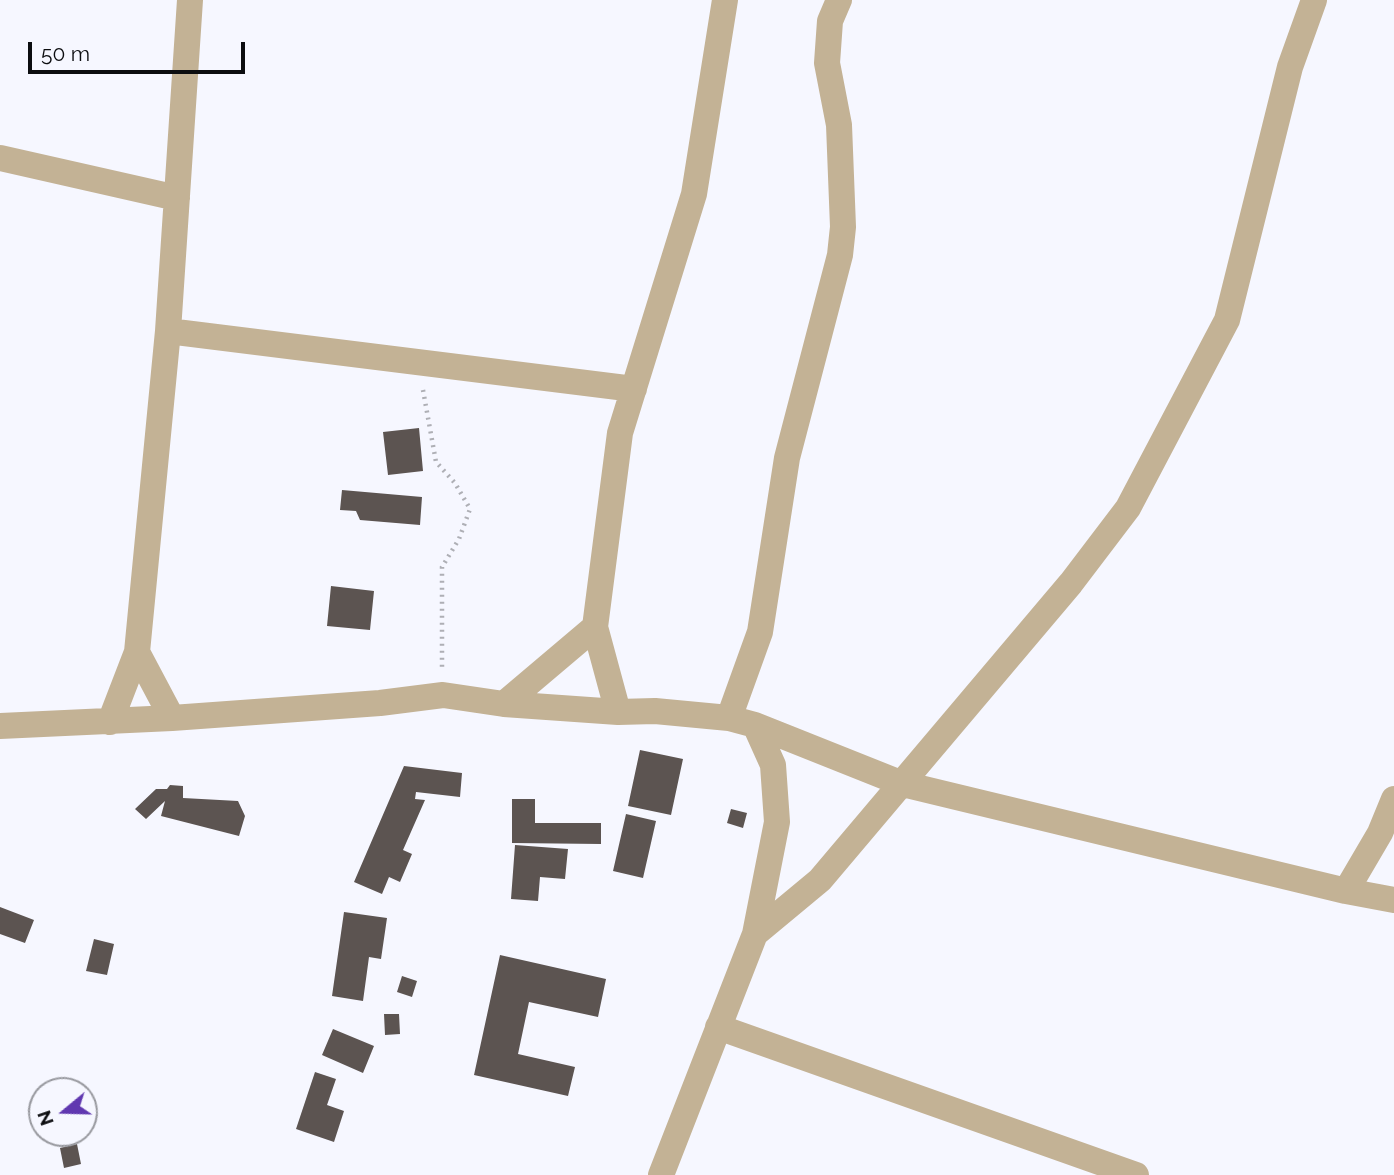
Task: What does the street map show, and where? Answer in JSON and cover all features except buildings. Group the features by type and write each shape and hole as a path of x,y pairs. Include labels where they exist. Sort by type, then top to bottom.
{"street":[{"path":"110,722 137,652 168,331 190,0"},
{"path":"618,712 595,627 620,433 694,194 725,0"},
{"path":"729,718 760,632 787,458 840,255 843,228 839,125 827,64 830,21 839,0"},
{"path":"755,934 820,880 1071,583 1128,508 1221,332 1231,307 1290,67 1314,0"},
{"path":"0,158 177,198"},
{"path":"168,331 634,389"},
{"path":"504,704 595,627"},
{"path":"137,652 172,718"},
{"path":"0,726 172,718 380,703 443,695 504,704 618,712 655,711 729,718 755,725 903,784 1346,891 1394,900"},
{"path":"661,1175 755,934 777,822 773,765 755,725"},
{"path":"1346,891 1380,833 1394,799"},
{"path":"718,1027 1136,1175"}],"path":[{"path":"418,361 436,462 455,483 470,509 458,539 442,567 443,695"}]}
